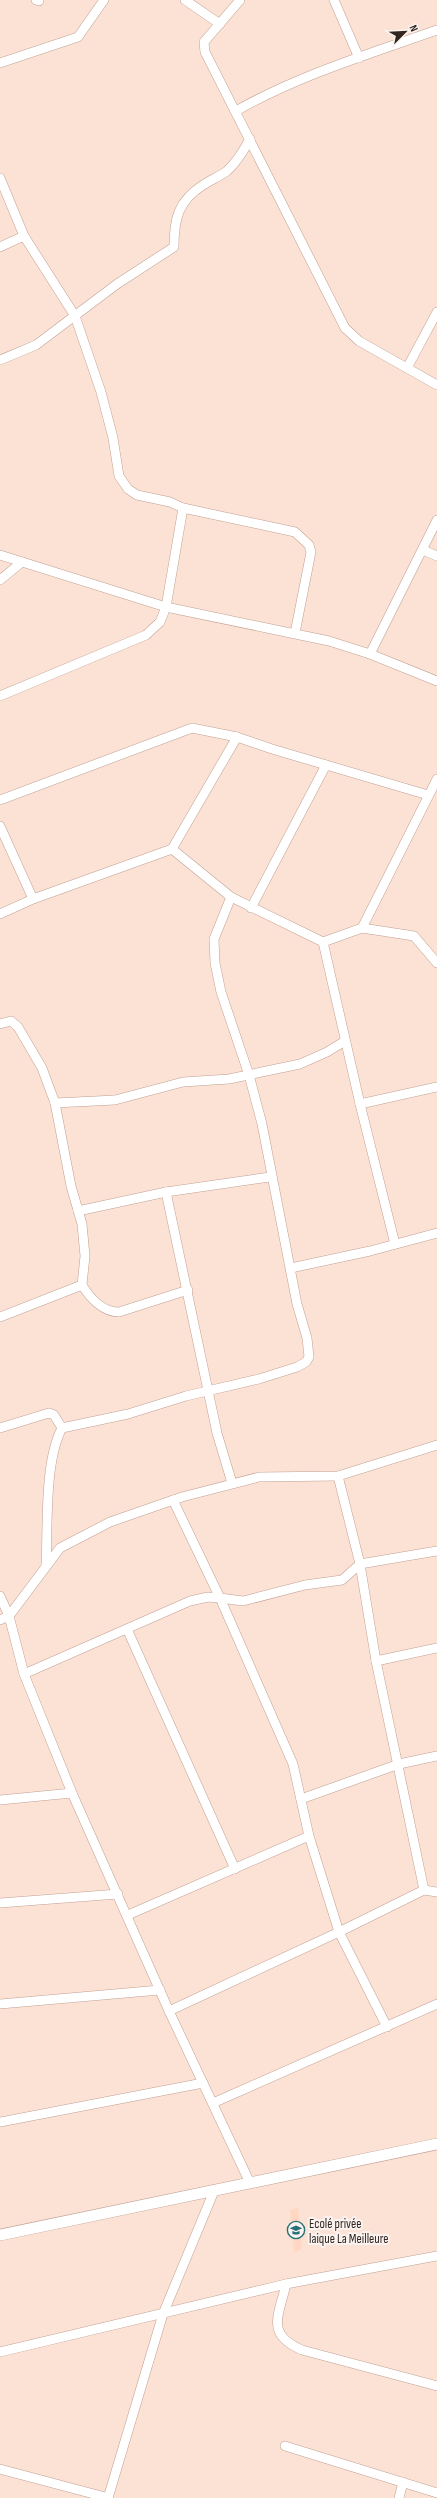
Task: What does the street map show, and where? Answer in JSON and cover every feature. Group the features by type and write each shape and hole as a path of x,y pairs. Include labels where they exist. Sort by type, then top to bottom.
{"street":[{"path":"0,63 78,37 104,0"},
{"path":"185,0 220,24"},
{"path":"240,0 204,42 204,47 345,328 359,341 437,385"},
{"path":"334,0 359,58"},
{"path":"236,111 263,96 359,58 437,30"},
{"path":"0,360 36,345 117,284 174,248 176,216 179,209 192,192 226,172 235,163 250,139"},
{"path":"0,178 24,236 75,316 101,392 113,438 119,476 128,489 137,495 170,502 183,508 295,532 304,540 311,552 295,633"},
{"path":"0,247 24,236"},
{"path":"407,368 437,312"},
{"path":"0,696 146,635 160,622 166,607 183,508"},
{"path":"370,654 437,520"},
{"path":"423,550 437,556"},
{"path":"0,555 166,607 295,633 370,654 437,680"},
{"path":"0,580 22,562"},
{"path":"0,800 187,729 199,728 237,737 428,795"},
{"path":"0,914 33,899 172,849 237,737"},
{"path":"251,908 326,765"},
{"path":"362,928 437,779"},
{"path":"0,826 33,899"},
{"path":"172,849 231,897 323,942 362,928 414,936 437,963"},
{"path":"46,1566 51,1464 56,1439 62,1428 128,1414 259,1379 306,1362 309,1350 270,1177 262,1124 249,1075 221,992 215,963 214,939 231,897"},
{"path":"323,942 360,1104 395,1244"},
{"path":"0,1024 14,1022 26,1037 42,1068 55,1103 71,1186 82,1224 85,1256 82,1285 87,1292 110,1312 119,1312 188,1290"},
{"path":"55,1103 115,1100 183,1082 230,1079 249,1075 300,1064 327,1052 345,1041"},
{"path":"360,1104 437,1087"},
{"path":"78,1211 166,1192 270,1177"},
{"path":"166,1192 210,1391 217,1433 232,1483"},
{"path":"291,1268 437,1233"},
{"path":"0,1317 82,1285"},
{"path":"0,1428 49,1413 54,1415 62,1428"},
{"path":"4,1618 46,1566 66,1544 110,1522 172,1500 232,1483 271,1475 338,1476 437,1445"},
{"path":"338,1476 360,1564 376,1661 399,1764 424,1890"},
{"path":"172,1500 220,1598 286,1745 301,1799 309,1836 339,1932 387,2026"},
{"path":"24,1674 190,1601 208,1597 243,1601 305,1585 342,1580 360,1564 437,1551"},
{"path":"0,1596 4,1618 24,1674 72,1793 128,1915 169,2011 250,2183"},
{"path":"127,1628 235,1868"},
{"path":"376,1661 437,1648"},
{"path":"301,1799 399,1764 437,1756"},
{"path":"0,1800 72,1793"},
{"path":"128,1915 309,1836"},
{"path":"169,2011 339,1932 424,1890 437,1892"},
{"path":"0,1903 118,1894"},
{"path":"0,2004 160,1990"},
{"path":"213,2103 437,2004"},
{"path":"0,2122 203,2083"},
{"path":"0,2235 437,2144"},
{"path":"0,2469 108,2498 162,2314 214,2191"},
{"path":"0,2352 286,2284 437,2256"},
{"path":"286,2284 278,2320 278,2330 282,2339 288,2344 302,2350 437,2386"},
{"path":"285,2446 437,2493"},
{"path":"398,2498 403,2482"}],"shaded area":[{"name":"Ecolé privée laique La Meilleure","path":"298,2208 302,2249 294,2252 290,2210"}],"place":[{"name":"Ecolé privée laique La Meilleure","path":"296,2230"}]}
